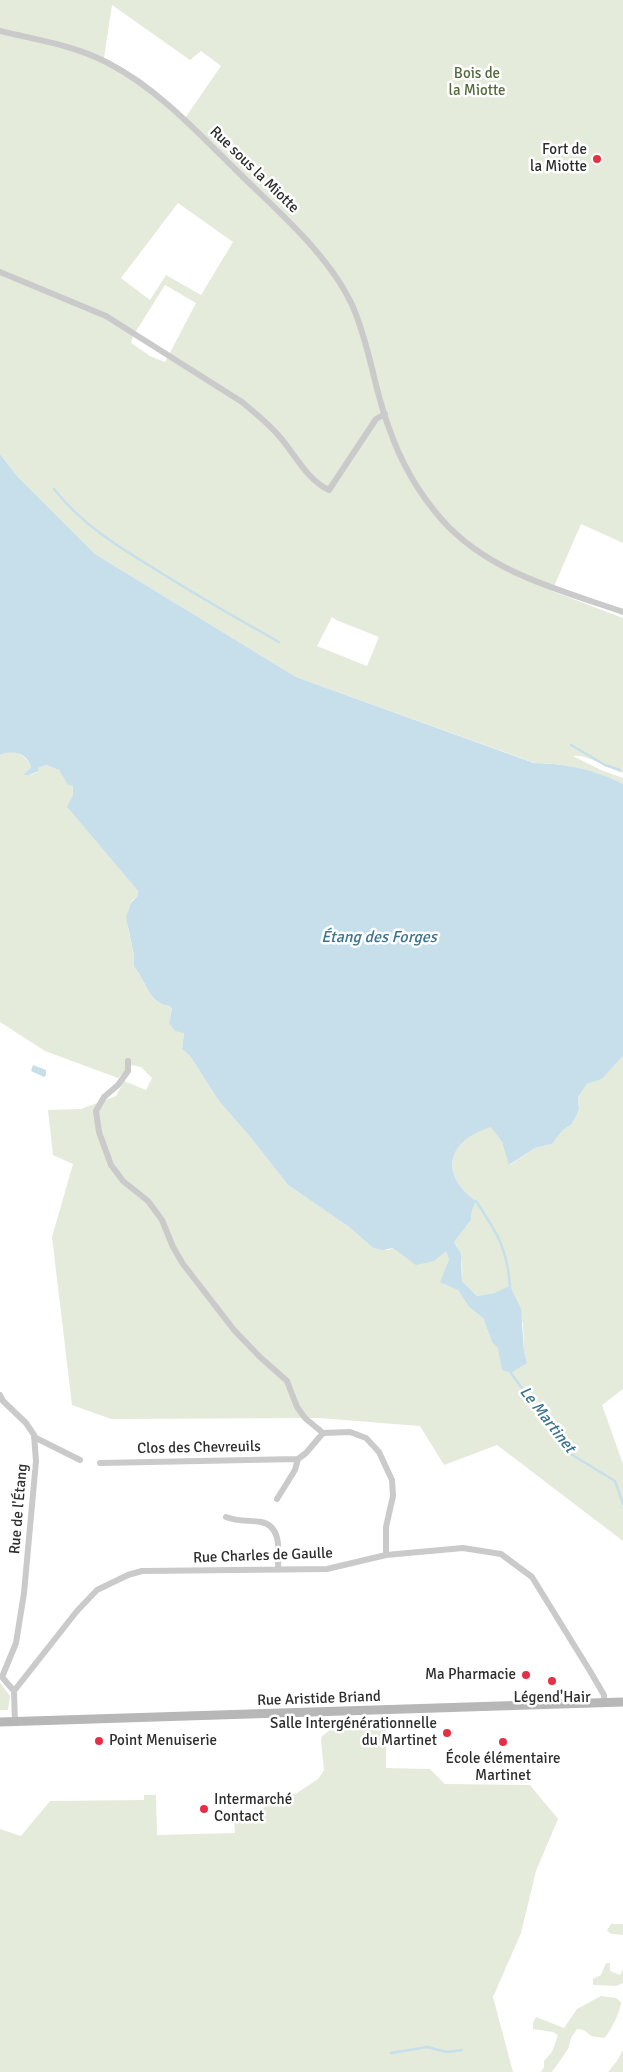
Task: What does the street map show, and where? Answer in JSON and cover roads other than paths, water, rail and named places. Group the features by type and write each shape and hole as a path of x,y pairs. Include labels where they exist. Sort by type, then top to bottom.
{"street":[{"name":"Rue sous la Miotte","path":"0,31 72,48 106,62 136,79 166,102 282,215 338,281 352,306 365,338 388,427 405,467 422,496 444,523 497,565 539,583 623,612"},
{"path":"0,272 106,316 242,402 262,418 280,437 310,476 322,487 329,490 376,419 385,414"},
{"path":"128,1061 128,1071 118,1085 104,1096 96,1111 99,1132 111,1165 123,1181 148,1202 162,1220 183,1264 234,1330 287,1381 297,1407 305,1418 323,1433 350,1432 366,1438 379,1452 392,1480 393,1496 386,1527 386,1555"},
{"path":"1,1400 26,1423 34,1437 80,1460"},
{"path":"277,1499 295,1470 298,1459 306,1453 323,1433"},
{"name":"Rue de l'Étang","path":"14,1691 2,1677 16,1643 24,1593 36,1461 34,1437"},
{"name":"Clos des Chevreuils","path":"100,1463 298,1459"},
{"path":"226,1518 236,1522 263,1522 272,1527 278,1537 278,1570"},
{"name":"Rue Charles de Gaulle","path":"14,1691 77,1611 98,1590 128,1575 142,1571 327,1569 386,1555 463,1548 501,1554 532,1577 604,1695 604,1702"},
{"path":"14,1691 15,1723"},
{"name":"Rue Aristide Briand","path":"0,1724 623,1702"}],"water":[{"name":"Étang des Forges","path":"0,454 17,476 95,554 296,677 534,763 580,768 623,784 623,1056 602,1079 587,1084 578,1097 579,1110 572,1124 563,1130 552,1144 535,1148 509,1165 502,1142 491,1127 465,1140 457,1149 453,1158 453,1169 456,1179 476,1201 472,1210 471,1220 454,1242 461,1254 462,1281 477,1296 494,1293 510,1286 521,1309 524,1351 527,1363 511,1373 502,1370 498,1348 492,1342 483,1318 469,1307 458,1290 440,1282 449,1260 446,1251 434,1261 416,1265 393,1248 383,1250 373,1248 349,1227 288,1185 219,1101 190,1056 182,1049 184,1033 175,1031 169,1023 172,1009 153,997 134,967 134,956 126,917 131,903 137,897 138,891 67,807 73,795 73,786 68,785 59,770 46,765 38,768 39,771 23,775 31,767 23,755 9,752 0,755"},
{"path":"33,1065 46,1070 46,1075 44,1077 31,1071"}],"waterway":[{"path":"54,489 77,514 115,544 279,642"},
{"path":"571,745 605,765 620,770"},
{"name":"Le Martinet","path":"476,1201 500,1241 509,1272 510,1286"},
{"name":"Le Martinet","path":"511,1373 569,1453 615,1481 623,1504"},
{"path":"391,2053 427,2047 447,2052 462,2050"}],"place":[{"name":"Fort de la Miotte","path":"597,159"},
{"name":"Ma Pharmacie","path":"526,1675"},
{"name":"Légend'Hair","path":"552,1681"},
{"name":"Salle Intergénérationnelle du Martinet","path":"447,1733"},
{"name":"Point Menuiserie","path":"99,1741"},
{"name":"École élémentaire Martinet","path":"503,1742"},
{"name":"Intermarché Contact","path":"204,1809"}],"park label":[{"name":"Bois de la Miotte","path":"477,82"}]}
